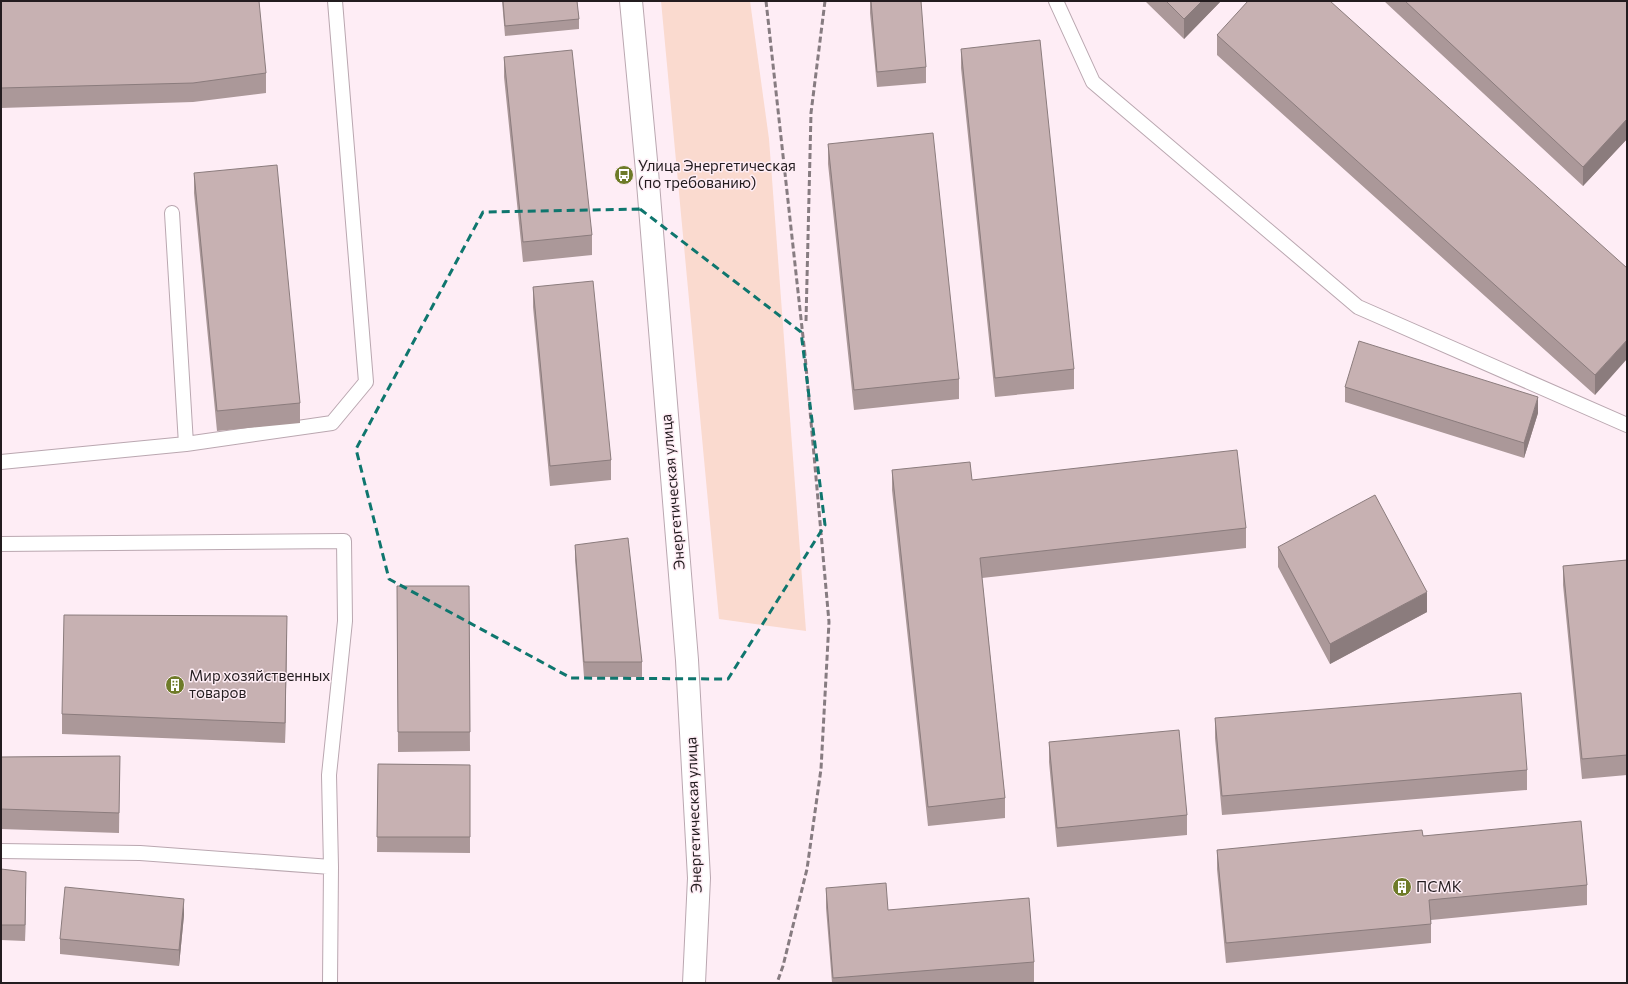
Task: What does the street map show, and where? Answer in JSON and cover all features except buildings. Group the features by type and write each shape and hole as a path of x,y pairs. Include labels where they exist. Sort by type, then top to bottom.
{"street":[{"name":"Энергетическая улица","path":"631,1 648,179 687,668 699,878 694,983"}],"lane":[{"path":"1,462 186,444 332,423 366,382 335,1"},
{"path":"1056,1 1093,82 1358,307 1627,425"},
{"path":"172,213 186,444"},
{"path":"1,544 344,541 345,621 329,775 331,867 330,983"},
{"path":"1,851 140,853 331,867"}],"highlighted area":[{"path":"640,209 801,332 825,525 728,679 571,678 389,579 356,449 483,212"}],"shaded area":[{"path":"661,1 750,1 769,139 806,631 719,619"}],"railway":[{"path":"766,1 805,355 829,622 821,769 807,869 783,966 777,983"},
{"path":"806,321 811,113 825,1"}],"place":[{"name":"Улица Энергетическая (по требованию)","path":"624,175"},
{"name":"Мир хозяйственных товаров","path":"175,685"},
{"name":"ПСМК","path":"1402,887"}]}
